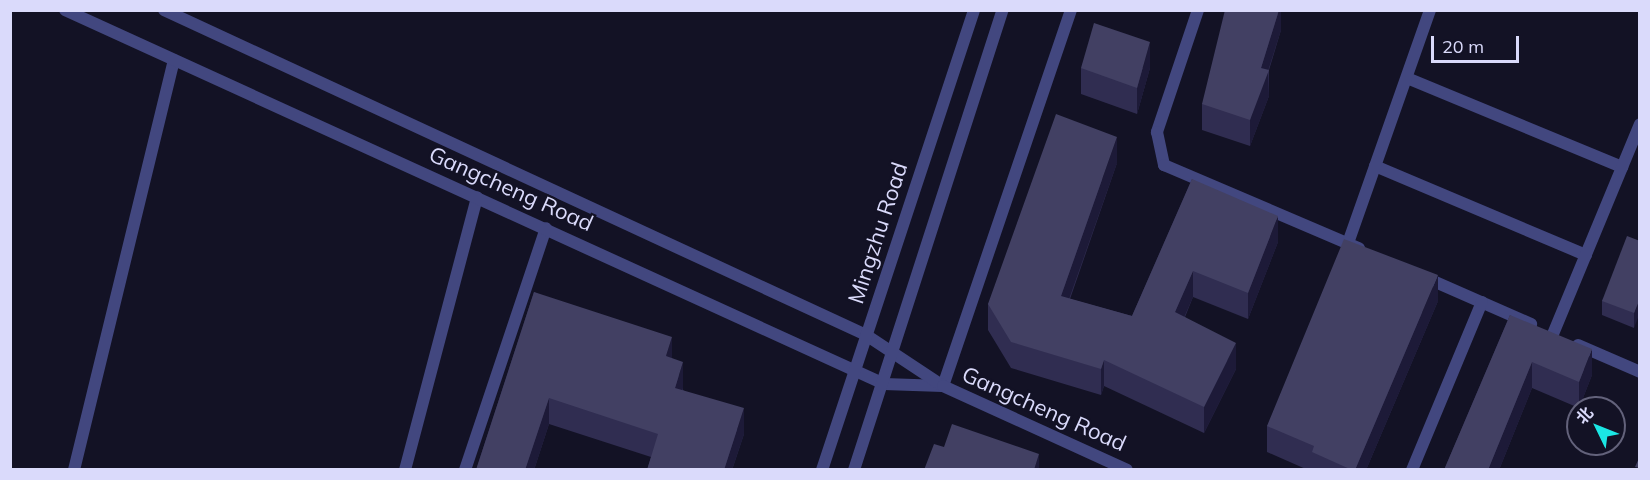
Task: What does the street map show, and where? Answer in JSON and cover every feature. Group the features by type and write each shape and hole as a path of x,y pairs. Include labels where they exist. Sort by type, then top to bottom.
{"street":[{"name":"Gangcheng Road","path":"65,10 884,384 943,386"},
{"name":"Gangcheng Road","path":"164,10 866,335 895,350 943,386 1127,470"},
{"name":"Mingzhu Road","path":"822,470 974,10"},
{"path":"854,470 884,384 1003,10"},
{"path":"943,386 1071,10"},
{"path":"1198,10 1157,132 1164,165 1369,252"},
{"path":"1348,243 1430,10"},
{"path":"74,470 174,60"},
{"path":"1407,78 1622,167"},
{"path":"1553,334 1640,124"},
{"path":"1375,166 1586,255"},
{"path":"405,470 477,197"},
{"path":"465,470 546,228"},
{"path":"1410,271 1640,372"},
{"path":"1412,470 1482,302"}],"building":[{"path":"1225,10 1279,10 1261,68 1269,70 1250,120 1202,104"},
{"path":"1094,23 1150,42 1137,88 1081,68"},
{"path":"1056,114 1117,137 1061,296 1132,316 1192,179 1278,216 1248,293 1193,271 1175,312 1236,343 1204,407 1104,360 1101,369 1011,342 988,304"},
{"path":"1627,236 1640,241 1640,299 1634,313 1602,301"},
{"path":"1344,239 1438,275 1355,470 1312,452 1314,446 1267,426"},
{"path":"534,292 672,337 666,356 683,362 675,388 744,408 724,470 647,470 658,434 549,398 525,470 476,470"},
{"path":"1510,315 1592,349 1579,382 1532,362 1488,470 1444,470"},
{"path":"952,424 1039,454 1034,470 924,470 934,444 944,447"},
{"path":"1640,456 1640,468 1635,467"}]}
